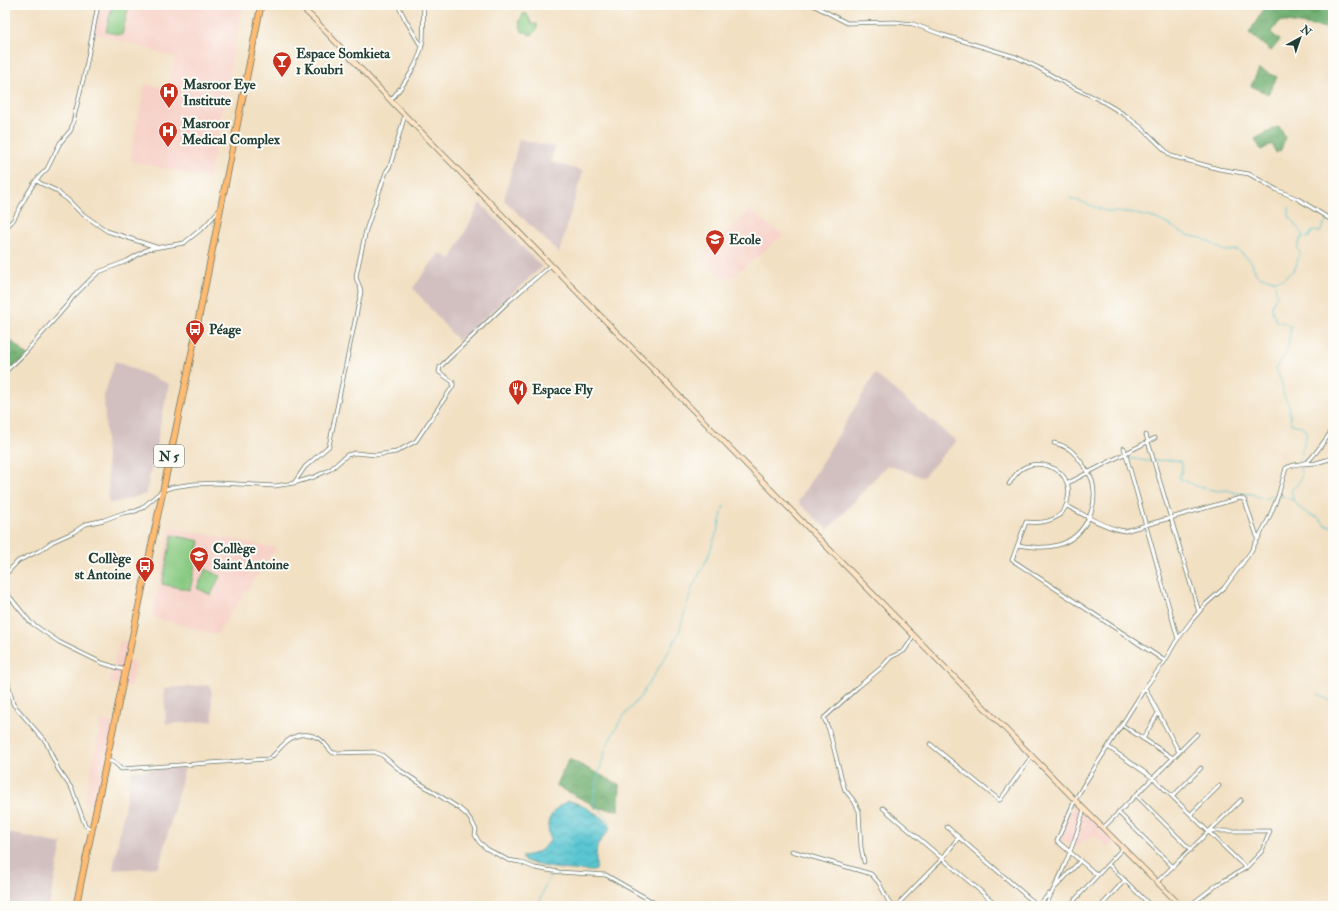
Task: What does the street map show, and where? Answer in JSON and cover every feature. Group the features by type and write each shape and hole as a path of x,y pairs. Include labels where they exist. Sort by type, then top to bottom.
{"highway":[{"name":"N 5","path":"76,906 163,490 261,5"}],"street":[{"path":"5,229 14,219 36,180 47,169 60,143 71,130 98,5"},
{"path":"299,5 914,636 1181,906"},
{"path":"398,5 421,46"},
{"path":"391,100 410,74 423,41 424,5"},
{"path":"813,5 847,23 895,22 913,24 943,35 1016,57 1068,85 1100,100 1125,115 1144,129 1171,156 1219,169 1249,174 1298,199 1333,221"},
{"path":"294,484 305,467 329,446 361,292 356,276 366,230 386,172 390,166 405,115"},
{"path":"36,180 40,184 57,190 81,213 106,231 156,247"},
{"path":"5,372 24,354 73,297 93,277 148,249 184,243 205,226 220,208"},
{"path":"5,575 18,561 39,551 52,542 74,532 86,524 104,520 123,513 136,511 142,508 163,490 173,487 220,483 275,486 294,484 332,469 347,455 355,453 376,455 393,453 416,441 453,386 453,382 439,372 440,367 510,300 551,265"},
{"path":"1301,464 1309,461 1333,429"},
{"path":"1146,435 1199,612"},
{"path":"1068,484 1155,438"},
{"path":"1018,545 1038,548 1058,545 1077,535 1084,528 1089,518 1093,506 1093,483 1088,473 1070,450 1054,443"},
{"path":"1124,448 1178,639"},
{"path":"1098,876 1057,841 1075,800 1145,688 1165,661 1178,639 1206,604 1224,588 1250,553 1263,531 1276,500 1286,468 1289,466 1309,464 1333,458"},
{"path":"1009,484 1015,474 1022,468 1039,464 1051,467 1059,472 1068,484 1069,495 1067,506 1059,517 1043,523 1026,522 1012,560 1165,661"},
{"path":"1067,506 1089,518 1117,530 1125,531 1240,498 1245,501 1258,539"},
{"path":"5,591 30,622 59,642 102,664 125,670"},
{"path":"864,862 860,847 859,811 854,801 845,790 831,737 824,718 881,668 891,657 904,651 914,636"},
{"path":"5,670 13,704 46,742 58,769 72,788 85,825 92,830"},
{"path":"1145,688 1179,752"},
{"path":"1143,739 1158,713"},
{"path":"1122,725 1173,758"},
{"path":"107,760 115,762 119,768 125,769 268,759 284,744 296,736 303,734 312,735 324,742 333,753 374,752 382,755 401,771 467,814 476,830 475,835 479,842 498,856 535,868 559,872 606,875 660,906"},
{"path":"1103,828 1197,734"},
{"path":"930,744 999,800 1032,756"},
{"path":"1108,747 1154,778 1246,868"},
{"path":"1173,796 1201,768"},
{"path":"1191,814 1219,786"},
{"path":"1136,795 1191,850"},
{"path":"1157,882 1241,800"},
{"path":"883,808 998,906"},
{"path":"1046,906 1070,852 1084,809"},
{"path":"1118,812 1173,867"},
{"path":"947,827 1038,906 1080,861"},
{"path":"1189,906 1218,884 1246,868 1262,851 1270,831 1209,831"},
{"path":"896,906 942,859 959,837"},
{"path":"1069,906 1123,848"},
{"path":"792,851 871,874 879,883 891,906"},
{"path":"1108,864 1151,906"},
{"path":"1101,906 1125,880"},
{"path":"1028,906 1032,900"}],"shaded area":[{"path":"99,5 243,5 209,178 130,161 145,84 168,89 175,57 94,33"},
{"path":"519,139 555,147 551,162 583,171 559,253 504,200"},
{"path":"480,203 542,267 458,341 413,288 439,253 451,259"},
{"path":"750,211 783,235 727,281 700,257"},
{"path":"115,361 169,384 146,494 109,504 104,396"},
{"path":"875,374 956,441 923,477 887,465 828,530 798,502"},
{"path":"170,527 276,548 216,635 152,617"},
{"path":"120,641 131,643 127,660 135,662 131,687 109,683"},
{"path":"211,685 213,721 166,724 164,688"},
{"path":"101,720 114,723 97,807 84,804"},
{"path":"185,767 159,867 113,870 131,771"},
{"path":"1075,800 1115,841 1108,848 1095,836 1081,842 1078,848 1059,838"},
{"path":"5,832 62,844 49,906 5,906"}],"green space":[{"path":"112,5 129,5 122,35 106,32"},
{"path":"1322,5 1333,5 1333,29 1280,21 1271,33 1280,40 1271,51 1249,33 1265,7 1286,6 1305,12"},
{"path":"524,13 527,14 532,24 537,24 537,29 533,34 529,35 527,32 522,32 519,21"},
{"path":"1259,69 1277,77 1268,94 1251,86"},
{"path":"1279,126 1285,137 1281,150 1276,153 1272,144 1261,150 1255,139"},
{"path":"5,335 28,356 5,373"},
{"path":"172,535 200,541 190,590 162,584"},
{"path":"206,569 220,576 211,595 197,588"},
{"path":"569,759 620,785 619,810 595,808 590,803 556,786"}],"water":[{"path":"570,801 592,811 603,819 610,827 597,846 596,870 557,868 523,860 523,856 538,852 550,841 548,825 550,817 562,804"}],"waterway":[{"path":"1070,198 1109,212 1127,212 1154,218 1190,236 1202,238 1225,251 1238,250 1251,261 1258,276 1274,280"},
{"path":"1289,207 1289,216 1303,233 1303,237"},
{"path":"1299,462 1307,433 1302,426 1291,424 1289,405 1283,394 1282,383 1276,369 1287,352 1291,327 1285,323 1277,322 1274,315 1272,306 1277,296 1274,280 1283,279 1295,269 1300,252 1297,249 1301,238 1309,237 1312,231 1321,232 1323,225 1333,217"},
{"path":"1122,457 1146,461 1180,461 1182,464 1182,471 1179,477 1180,479 1199,487 1218,491 1227,490 1236,493 1252,494 1264,499 1272,496 1283,496 1293,500"},
{"path":"1298,465 1302,474 1298,484 1291,490 1294,501 1309,515 1317,517 1327,526 1333,526"},
{"path":"609,825 610,823 607,817 593,802 598,775 608,743 621,719 640,697 678,635 692,588 707,559 718,529 724,506"},
{"path":"1318,694 1330,701 1333,709"},
{"path":"539,906 545,885 552,873"}],"place":[{"name":"Espace Somkieta 1 Koubri","path":"282,78"},
{"name":"Masroor Eye Institute","path":"169,109"},
{"name":"Masroor Medical Complex","path":"168,148"},
{"name":"Ecole","path":"715,256"},
{"name":"Péage","path":"195,346"},
{"name":"Espace Fly","path":"518,406"},
{"name":"Collège Saint Antoine","path":"199,573"},
{"name":"Collège st Antoine","path":"145,583"}]}
